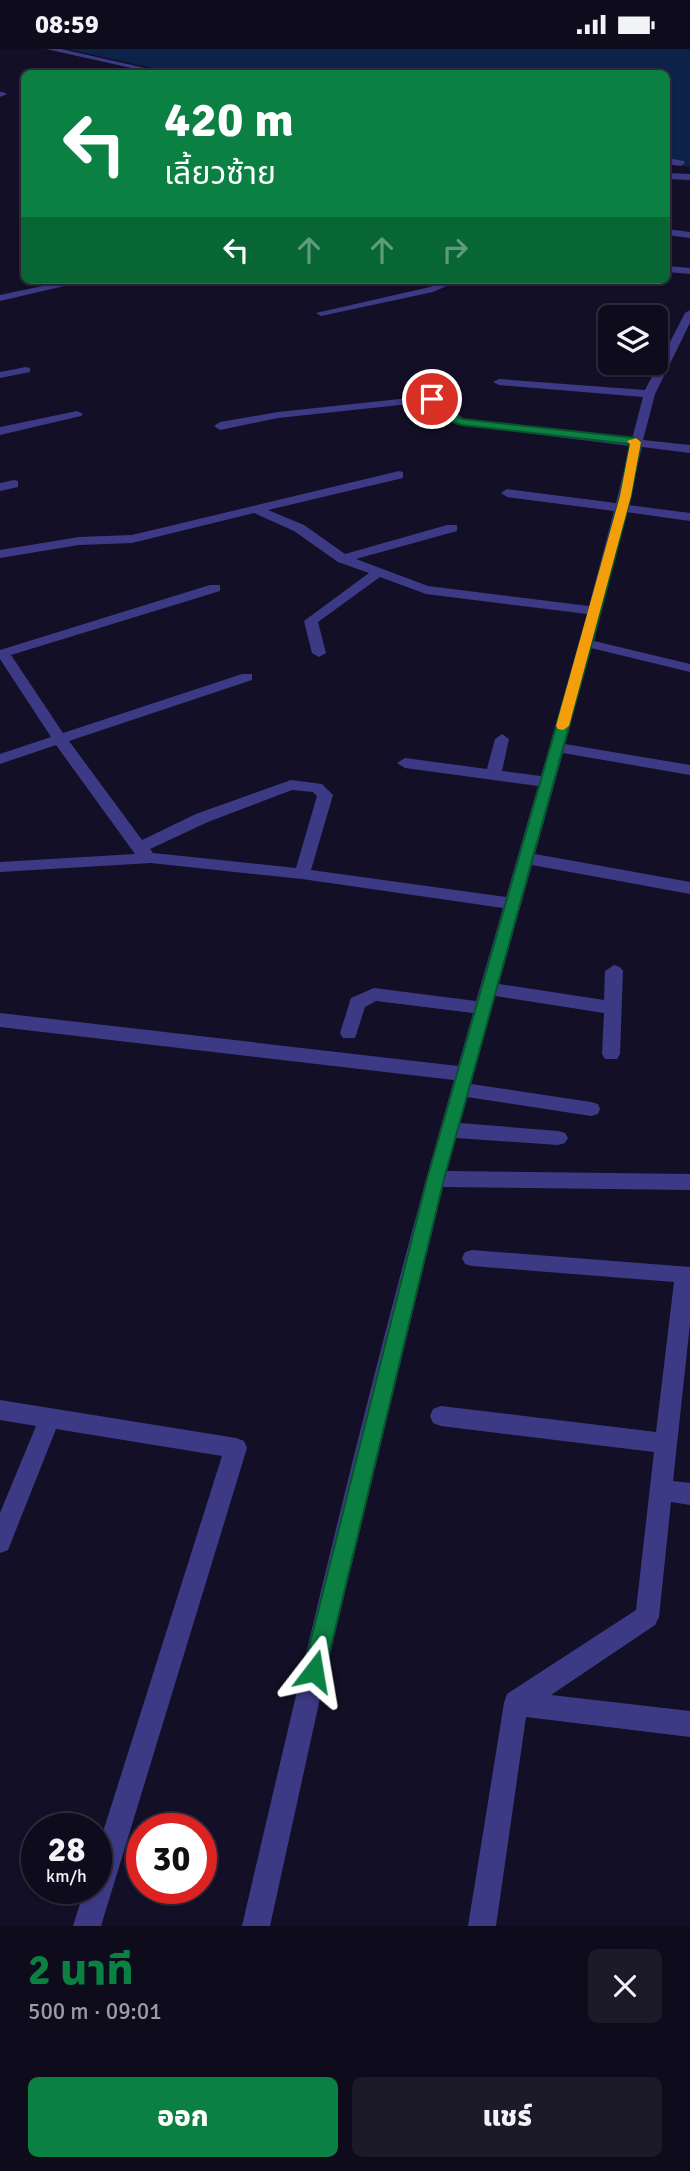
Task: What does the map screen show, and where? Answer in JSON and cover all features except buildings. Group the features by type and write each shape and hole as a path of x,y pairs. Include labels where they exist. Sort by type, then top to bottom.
{"street":[{"path":"50,49 149,70"},
{"path":"670,161 681,163"},
{"path":"670,176 690,177"},
{"path":"670,232 690,235"},
{"path":"670,269 690,271"},
{"path":"0,297 65,284"},
{"path":"321,313 446,284"},
{"path":"262,1925 314,1671 435,1179 595,611 649,394 690,313"},
{"path":"0,375 26,370"},
{"path":"499,382 649,394"},
{"path":"220,426 278,415 428,399 437,401 451,417 461,422 690,449"},
{"path":"0,431 77,414"},
{"path":"0,554 79,541 132,539 399,475"},
{"path":"0,488 14,484"},
{"path":"507,493 690,517"},
{"path":"257,510 299,529 343,559 426,590 595,611"},
{"path":"343,559 452,528"},
{"path":"319,653 311,621 379,572"},
{"path":"145,853 1,654 215,588"},
{"path":"586,643 690,669"},
{"path":"0,759 247,677"},
{"path":"493,775 502,740"},
{"path":"557,747 690,770"},
{"path":"405,763 547,782"},
{"path":"145,853 202,818 291,785 317,787 326,796 302,874"},
{"path":"0,867 145,853 512,904"},
{"path":"525,858 690,888"},
{"path":"611,1054 614,971"},
{"path":"349,1033 357,1003 374,994 485,998 613,1008"},
{"path":"0,1020 462,1082 591,1109"},
{"path":"449,1131 558,1138"},
{"path":"435,1179 690,1182"},
{"path":"472,1258 685,1274 686,1302 666,1443 647,1617 516,1703 482,1926"},
{"path":"0,1410 236,1448 87,1926"},
{"path":"441,1416 666,1443"},
{"path":"0,1542 49,1420"},
{"path":"661,1490 690,1494"},
{"path":"516,1703 690,1724"}],"water":[{"path":"67,49 690,49 690,167 670,164 670,70 162,70"}],"slow traffic":[{"path":"563,726 626,496 636,442 632,441"}],"route":[{"path":"314,1671 435,1179 595,611 626,496 636,442 461,422 454,420 432,399"}]}
